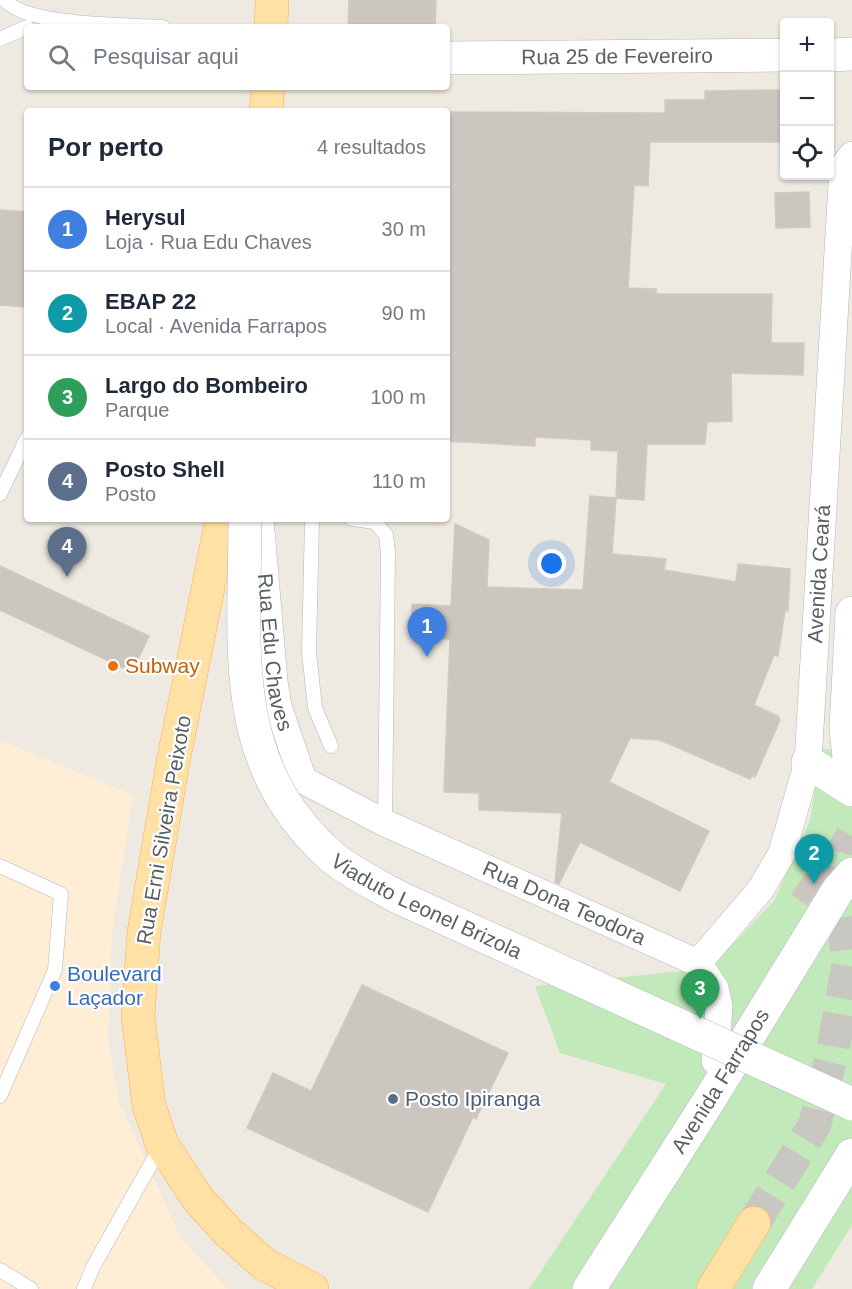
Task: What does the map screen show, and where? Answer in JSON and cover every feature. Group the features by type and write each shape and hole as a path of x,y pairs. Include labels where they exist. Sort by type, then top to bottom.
{"main road":[{"path":"271,24 272,0"},
{"path":"834,55 852,54"},
{"name":"Rua 25 de Fevereiro","path":"450,58 780,55"},
{"path":"266,108 267,90"},
{"name":"Rua Erni Silveira Peixoto","path":"221,522 173,762 144,932 138,1016 149,1106 162,1144 198,1199 228,1232 264,1263 312,1289"},
{"name":"Viaduto Leonel Brizola","path":"245,522 245,684 257,744 286,806 333,858 398,897 852,1104"},
{"path":"852,613 846,729 852,785"},
{"path":"808,762 852,790"},
{"name":"Avenida Farrapos","path":"589,1289 710,1099 838,890 852,874"},
{"path":"769,1289 852,1155"},
{"path":"714,1289 754,1222"}],"street":[{"name":"Avenida Ceará","path":"698,963 761,889 782,853 808,762 843,167 852,155"},
{"name":"Rua Edu Chaves","path":"260,522 273,682 278,706 303,780"},
{"name":"Rua Dona Teodora","path":"303,780 385,823 698,963"},
{"path":"698,963 715,988 719,1006 717,1049 710,1099"}],"lane":[{"path":"5,0 10,6 46,19 120,24"},
{"path":"34,24 46,19"},
{"path":"0,39 24,28"},
{"path":"0,494 24,444"},
{"path":"312,522 309,652 315,708 331,746"},
{"path":"375,522 386,535 388,552 385,823"},
{"path":"0,866 61,894 55,970 0,1096"},
{"path":"84,1289 93,1267 162,1144"},
{"path":"0,1270 31,1289"}],"shaded area":[{"name":"Boulevard Laçador","path":"0,740 133,795 112,932 108,1040 119,1102 181,1238 228,1289 0,1289"}],"green space":[{"path":"852,747 852,1225 812,1289 529,1289 666,1084 560,1053 535,986 710,968 774,901 810,820 821,750"}],"building":[{"path":"349,0 436,0 435,24 348,24"},
{"path":"780,90 780,142 650,142 648,186 634,185 628,288 656,289 656,294 772,294 771,343 804,343 803,375 731,373 732,421 707,422 705,444 647,444 644,500 616,498 618,451 591,450 591,440 535,437 535,446 450,441 450,112 665,113 665,100 705,100 705,91"},
{"path":"809,192 810,227 776,228 775,193"},
{"path":"0,210 24,212 24,307 0,305"},
{"path":"590,496 616,498 612,554 666,559 664,570 736,582 738,564 790,569 788,611 785,610 778,656 774,655 754,705 778,716 780,720 755,777 752,776 750,779 660,740 630,738 609,782 709,831 680,891 580,842 559,884 555,882 562,813 479,810 479,793 444,792 450,639 411,637 412,604 451,606 455,524 489,540 487,587 583,590"},
{"path":"0,566 149,636 132,672 0,610"},
{"path":"816,859 831,870 807,905 792,894"},
{"path":"362,985 508,1053 476,1119 473,1117 428,1212 247,1128 273,1073 311,1091"}],"tunnel":[{"path":"754,1223 815,1124 833,1050 848,964 838,875 845,848 852,836"}],"place":[{"name":"Posto Shell","path":"67,577"},
{"name":"Herysul","path":"427,657"},
{"name":"Subway","path":"113,666"},
{"name":"EBAP 22","path":"814,884"},
{"name":"Boulevard Laçador","path":"55,986"},
{"name":"Largo do Bombeiro","path":"700,1019"},
{"name":"Posto Ipiranga","path":"393,1099"}]}
